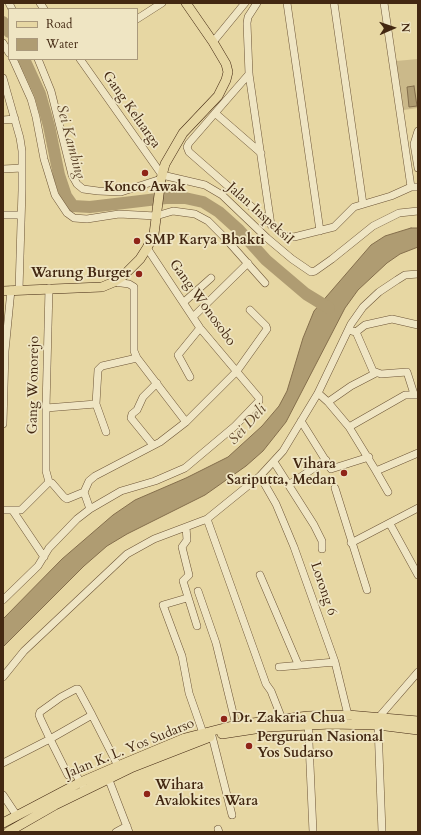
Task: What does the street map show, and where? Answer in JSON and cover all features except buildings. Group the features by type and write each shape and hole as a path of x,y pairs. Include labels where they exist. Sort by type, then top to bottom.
{"main road":[{"path":"11,290 102,287 114,282 132,268 147,248 154,234 161,180 165,164 183,133 218,96 226,80 228,72 226,64 214,42 186,3"},
{"name":"Jalan K. L. Yos Sudarso","path":"8,832 55,805 86,792 118,766 185,738 203,733 236,725 249,727 348,715 418,730"},
{"name":"Jalan K. L. Yos Sudarso","path":"3,823 81,782 107,776 212,736 282,719 418,721"}],"street":[{"path":"138,18 162,3"},
{"path":"214,42 245,3"},
{"path":"257,3 248,17 247,23 249,74 271,225"},
{"path":"287,3 320,231"},
{"path":"334,3 364,204"},
{"path":"249,74 188,142 187,147 189,152 285,236 294,237 334,227 354,207 391,196 414,187 384,3"},
{"path":"13,60 33,104 44,159 55,196 67,213 78,219 119,214 156,214 172,211 200,216 226,239 265,283"},
{"path":"38,60 51,91 72,175 77,184 83,189 120,192 161,180"},
{"name":"Gang Keluarga","path":"81,60 161,180"},
{"path":"3,78 20,138 22,168 21,215 11,290 5,352 3,424"},
{"path":"215,112 261,153"},
{"path":"3,120 14,119"},
{"path":"418,131 414,144 418,168"},
{"path":"3,169 22,168"},
{"name":"Jalan InspeksiI","path":"161,180 205,185 222,195 267,238 304,269 311,272 316,271 373,226 400,213 418,211"},
{"path":"3,215 21,215"},
{"name":"Gang Wonosobo","path":"90,508 121,491 173,474 195,461 235,426 260,399 200,328 147,248"},
{"path":"193,317 248,263"},
{"path":"3,677 24,651 127,554 154,539 207,519 260,476 274,462 301,421 318,393 348,330 363,307 379,292 405,275 418,274"},
{"path":"184,302 210,278"},
{"path":"114,282 134,286 134,351 137,358 186,422"},
{"name":"Gang Wonorejo","path":"49,482 46,471 46,408 50,288"},
{"path":"3,510 21,510 26,507 49,482 52,483 67,499 84,492 90,481 95,476 160,442 186,422 237,371 267,329 266,326 250,310"},
{"path":"356,332 365,325 392,319 418,325"},
{"path":"190,377 178,355 200,328"},
{"path":"348,330 356,332"},
{"path":"356,332 371,368 376,373"},
{"path":"106,432 96,404 97,375 100,368 137,358"},
{"path":"328,402 351,386 376,373 407,372 416,394 405,395 349,427"},
{"path":"153,445 131,418 132,414 137,410 143,397 157,383"},
{"path":"318,393 328,402 349,427 349,430 369,457 388,492"},
{"path":"46,408 96,404"},
{"path":"301,421 332,470 369,457"},
{"path":"376,471 418,453"},
{"path":"290,484 326,460"},
{"path":"274,462 290,484 319,534 322,549"},
{"name":"Lorong 6","path":"260,476 276,504 294,547 335,662 348,715"},
{"path":"335,488 367,590"},
{"path":"3,600 38,566 59,537 90,508 84,492"},
{"path":"351,543 390,524 418,508"},
{"path":"13,511 44,557"},
{"path":"207,519 266,684 271,691 282,719"},
{"path":"390,524 418,575"},
{"path":"186,527 187,540 182,547 189,575 183,582 197,626"},
{"path":"260,575 298,664"},
{"path":"198,591 216,644 236,725"},
{"path":"188,598 163,605 182,656 189,692 203,733"},
{"path":"279,667 298,664 335,662"},
{"path":"382,832 379,721 418,672"},
{"path":"86,792 75,773 68,775 39,713 76,689 80,691 118,766"},
{"path":"3,763 92,715"},
{"path":"308,720 313,832"},
{"path":"212,736 232,815"},
{"path":"107,776 128,829 116,832"},
{"path":"3,795 18,816"}],"shaded area":[{"path":"418,59 418,108 403,110 396,61"}],"water":[{"path":"414,86 417,106 409,107 407,87"},
{"path":"411,228 418,228 418,247 400,254 387,263 358,290 345,308 286,422 263,451 246,466 205,495 127,534 107,546 84,566 3,647 3,619 62,559 113,515 135,500 186,478 228,457 262,426 279,406 287,391 303,338 314,311 371,245 385,236"}],"waterway":[{"name":"Sei Kambing","path":"3,22 8,30"},
{"name":"Sei Kambing","path":"24,60 40,94 49,126 59,175 66,196 73,206 90,207 166,198 185,198 203,202 219,212 239,230 266,260 306,294 329,308"}],"place":[{"name":"Konco Awak","path":"145,173"},
{"name":"SMP Karya Bhakti","path":"137,241"},
{"name":"Warung Burger","path":"139,274"},
{"name":"Vihara Sariputta, Medan","path":"344,473"},
{"name":"Dr. Zakaria Chua","path":"224,719"},
{"name":"Perguruan Nasional Yos Sudarso","path":"249,746"},
{"name":"Wihara Avalokites Wara","path":"147,794"}],"water label":[{"name":"Sei Deli","path":"248,425"}]}
